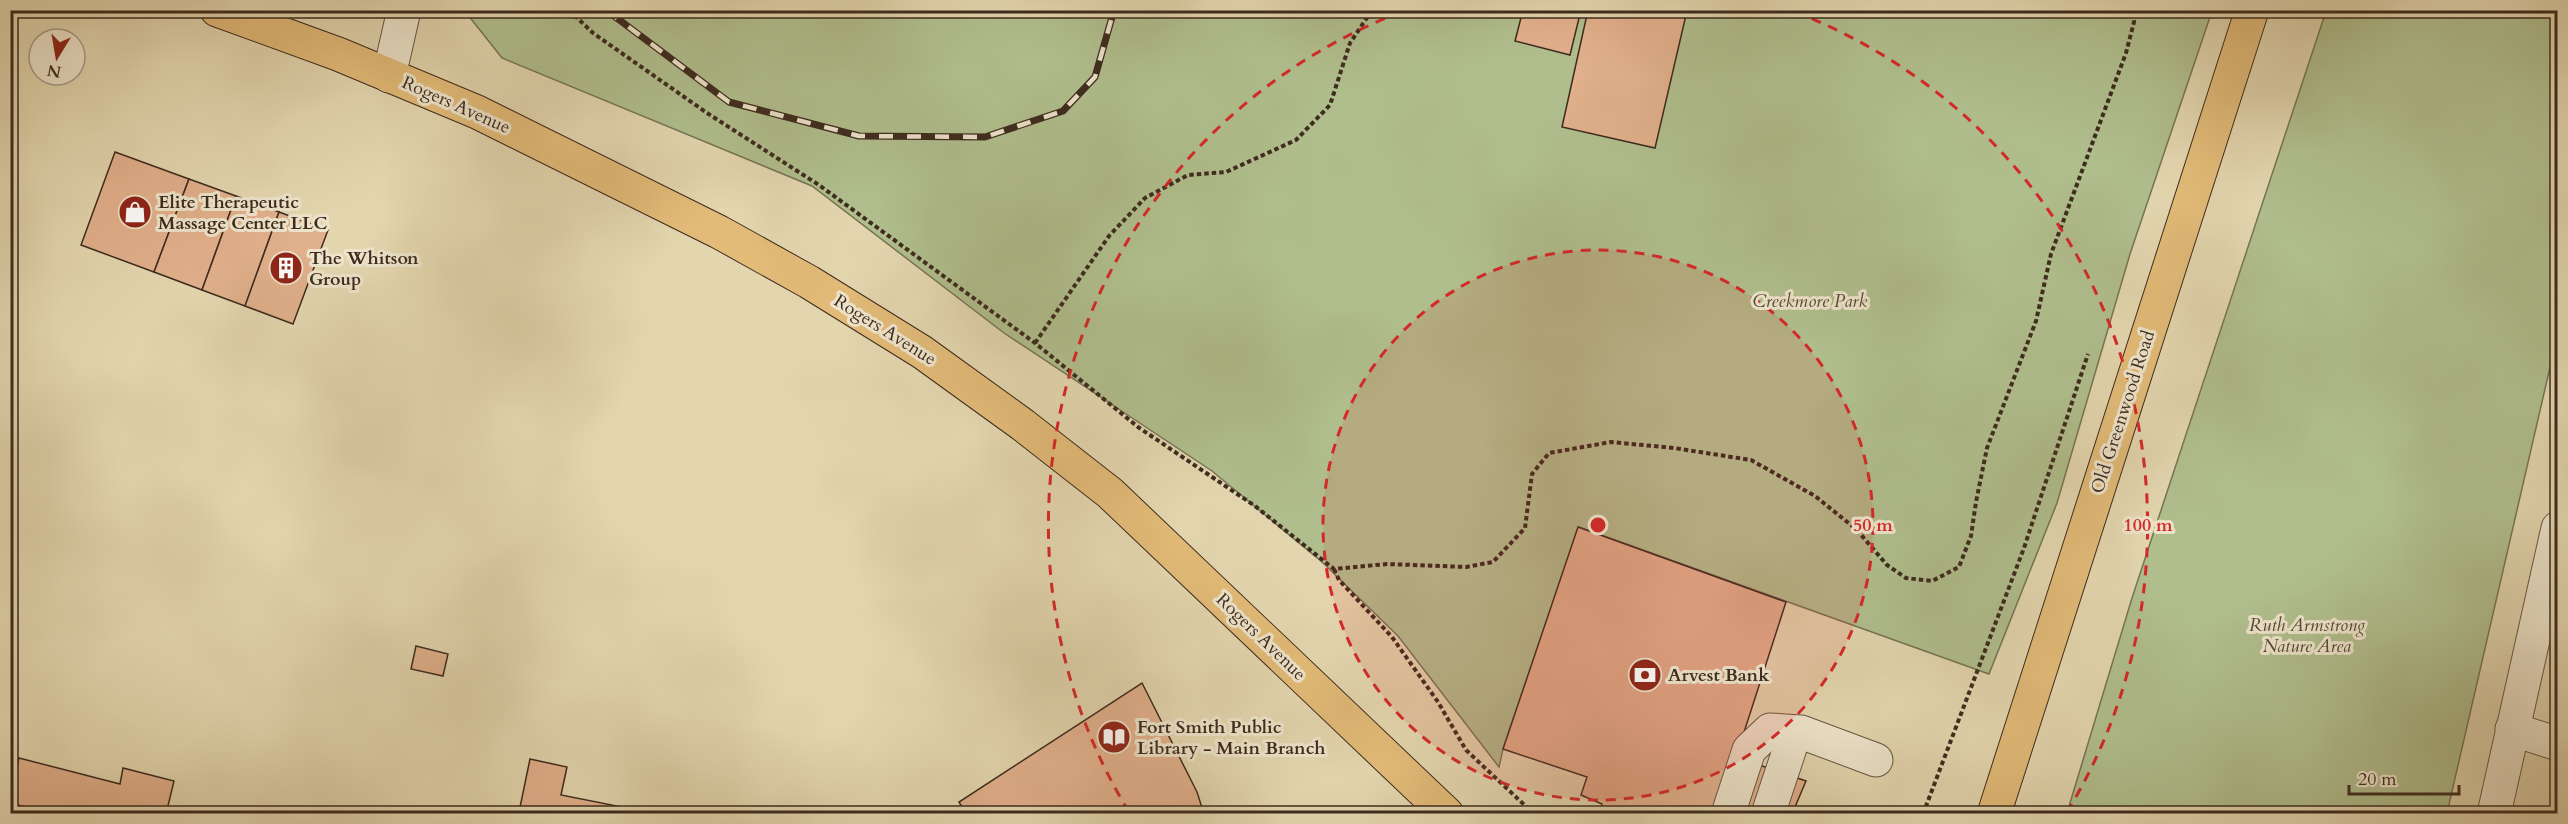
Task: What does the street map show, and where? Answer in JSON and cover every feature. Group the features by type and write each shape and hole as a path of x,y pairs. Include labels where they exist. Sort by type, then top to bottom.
{"main road":[{"name":"Rogers Avenue","path":"217,10 477,112 719,232 809,282 922,352 1023,425 1110,493 1447,813"},
{"name":"Old Greenwood Road","path":"1994,813 2252,10"}],"street":[{"path":"389,76 404,10"},
{"path":"2494,813 2558,528"},
{"path":"2512,729 2558,744"},
{"path":"1728,813 1749,750 1770,730 1795,734 1876,760"},
{"path":"1749,813 1795,734"},
{"path":"1768,813 1795,734"},
{"path":"1786,813 1795,734"}],"path":[{"path":"569,10 593,33 707,113 819,185 1035,344 1138,427 1255,506 1334,569 1339,580 1392,637 1438,702 1466,750 1534,813"},
{"path":"1035,344 1109,236 1145,198 1188,175 1226,172 1296,140 1330,105 1350,43 1372,10"},
{"path":"1334,569 1387,564 1466,567 1493,562 1525,528 1532,474 1549,453 1611,442 1674,448 1751,460 1815,496 1856,529 1887,565 1906,578 1932,581 1959,567 1971,536 1988,448 2036,321 2051,254 2126,53 2133,22 2133,10"},
{"path":"1923,813 2024,548 2088,354"}],"green space":[{"name":"Creekmore Park","path":"464,10 2212,11 2130,254 2057,503 1989,674 1579,527 1503,749 1499,767 1398,636 1322,562 1212,471 1004,333 812,186 502,58"},
{"name":"Ruth Armstrong Nature Area","path":"2326,11 2557,11 2557,337 2447,813 2067,813 2132,598"}],"building":[{"path":"1523,10 1581,10 1570,55 1515,41"},
{"path":"1588,10 1667,10 1686,15 1655,148 1562,127"},
{"name":"Elite Therapeutic Massage Center LLC","path":"115,152 189,179 154,272 81,245"},
{"path":"189,179 236,196 202,290 154,272"},
{"path":"236,196 279,212 245,306 202,290"},
{"name":"The Whitson Group","path":"279,212 328,230 293,324 245,306"},
{"name":"Arvest Bank","path":"1578,527 1786,602 1736,757 1806,781 1792,814 1748,814 1721,806 1718,814 1600,814 1602,804 1581,795 1587,777 1503,749"},
{"path":"416,646 448,654 443,676 411,669"},
{"name":"Fort Smith Public Library - Main Branch","path":"1142,683 1197,792 1204,814 966,814 959,802"},
{"path":"19,758 120,784 123,768 174,781 166,814 53,814 10,803"},
{"path":"530,759 567,767 561,795 632,809 631,814 519,812"}],"railway":[{"path":"606,10 729,102 859,136 985,137 1063,111 1095,77 1114,10"}],"place":[{"name":"Elite Therapeutic Massage Center LLC","path":"135,212"},
{"name":"The Whitson Group","path":"286,268"},
{"name":"Arvest Bank","path":"1645,675"},
{"name":"Fort Smith Public Library - Main Branch","path":"1114,737"}]}
